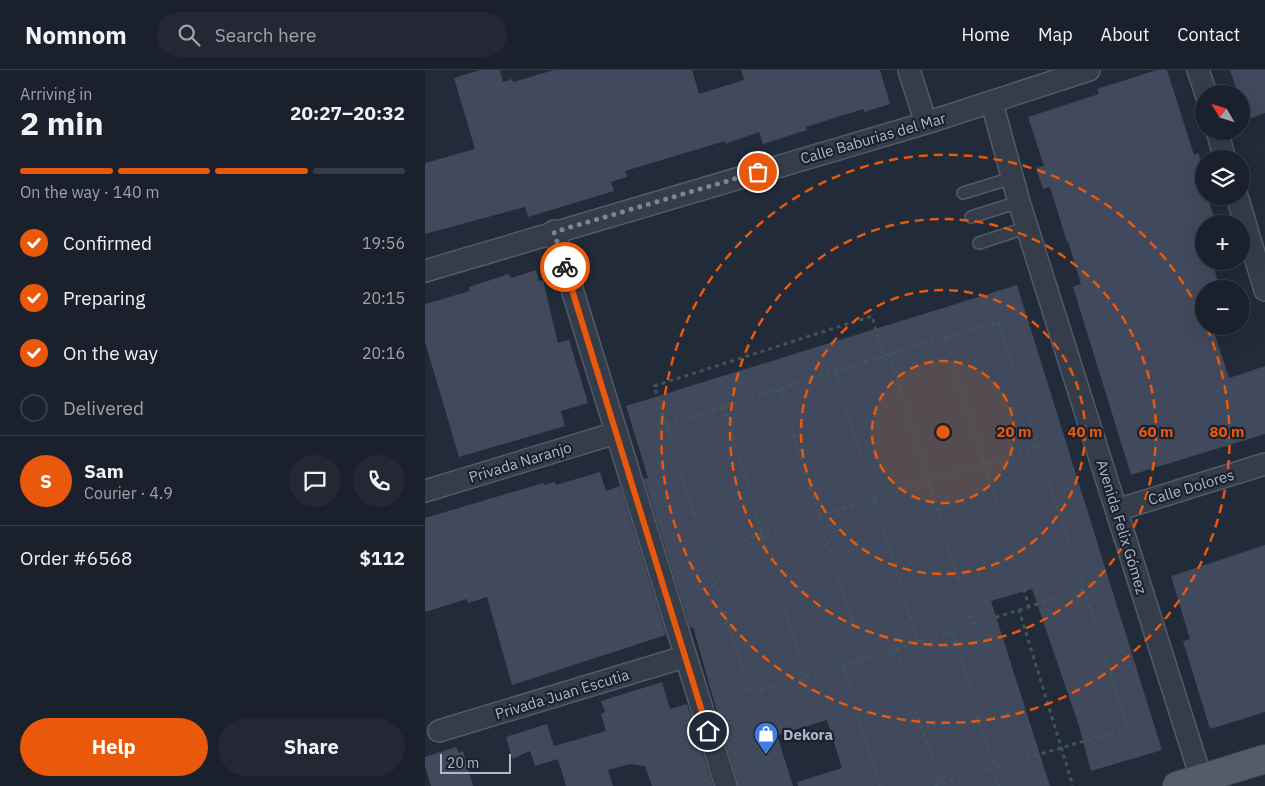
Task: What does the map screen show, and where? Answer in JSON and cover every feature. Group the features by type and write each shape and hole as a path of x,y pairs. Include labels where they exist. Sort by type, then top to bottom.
{"main road":[{"path":"1189,782 1265,759"}],"street":[{"path":"909,70 926,123"},
{"name":"Calle Baburias del Mar","path":"425,271 926,123 1089,70"},
{"path":"1198,70 1202,85"},
{"name":"Avenida Felix Gómez","path":"992,103 1019,202 1117,510 1189,782"},
{"path":"1240,205 1265,290"},
{"path":"554,232 684,657 726,786"},
{"name":"Privada Naranjo","path":"425,491 616,434"},
{"name":"Calle Dolores","path":"1117,510 1265,464"},
{"name":"Privada Juan Escutia","path":"439,731 684,657"}],"lane":[{"path":"963,193 1012,178"},
{"path":"971,217 1019,202"},
{"path":"979,243 1028,227"}],"path":[{"path":"883,356 872,316 653,386 750,693 843,666 1083,589"},
{"path":"666,425 779,388 998,321 1128,728 933,786"},
{"path":"943,337 1029,606"},
{"path":"890,354 972,624"},
{"path":"835,371 918,641"},
{"path":"779,388 864,659"},
{"path":"724,406 805,677"},
{"path":"705,552 1038,447"},
{"path":"1019,610 1073,786"},
{"path":"952,631 999,786"},
{"path":"896,649 940,785"},
{"path":"843,666 880,786"}],"building":[{"path":"480,70 500,70 503,82 512,79 513,82 554,70 692,70 699,94 744,80 741,70 880,70 890,104 864,112 864,109 837,117 806,127 807,130 763,144 759,132 725,144 725,141 625,171 627,177 611,182 614,191 528,217 525,207 425,234 425,163 475,149 454,78"},
{"path":"1157,70 1167,70 1195,154 1195,205 1210,205 1214,215 1195,215 1195,270 1215,270 1217,280 1195,280 1195,335 1215,335 1229,378 1265,366 1265,434 1131,475 1073,287 1081,284 1068,241 1050,187 1043,189 1036,168 1044,166 1028,117 1099,94 1097,89"},
{"path":"1230,70 1265,70 1265,113 1250,119 1250,85 1235,85"},
{"path":"536,270 539,281 543,280 558,343 569,340 588,403 561,411 565,426 459,457 425,342 425,304 470,291 469,287 509,274 511,278"},
{"path":"1017,285 1162,750 1091,771 1079,726 1032,589 991,601 1050,786 798,786 797,782 842,768 827,720 777,735 793,786 738,786 693,627 690,628 644,479 648,478 626,406"},
{"path":"600,472 606,491 620,486 666,635 512,685 487,597 468,603 467,599 425,612 425,518 543,483 544,485 555,482 556,485"},
{"path":"1265,545 1265,712 1210,729 1183,641 1190,639 1171,576"},
{"path":"662,682 670,709 687,704 713,786 652,786 645,766 630,764 608,770 613,786 566,786 554,746 606,731 601,714 605,712 601,701"},
{"path":"547,724 558,759 535,766 530,751 512,759 506,737"},
{"path":"456,747 459,753 463,751 473,786 431,786 425,766 425,757"}],"way so far":[{"path":"565,267 554,232 758,172"}],"place":[{"name":"Dekora","path":"766,755"}],"route":[{"path":"565,267 708,731"}]}
